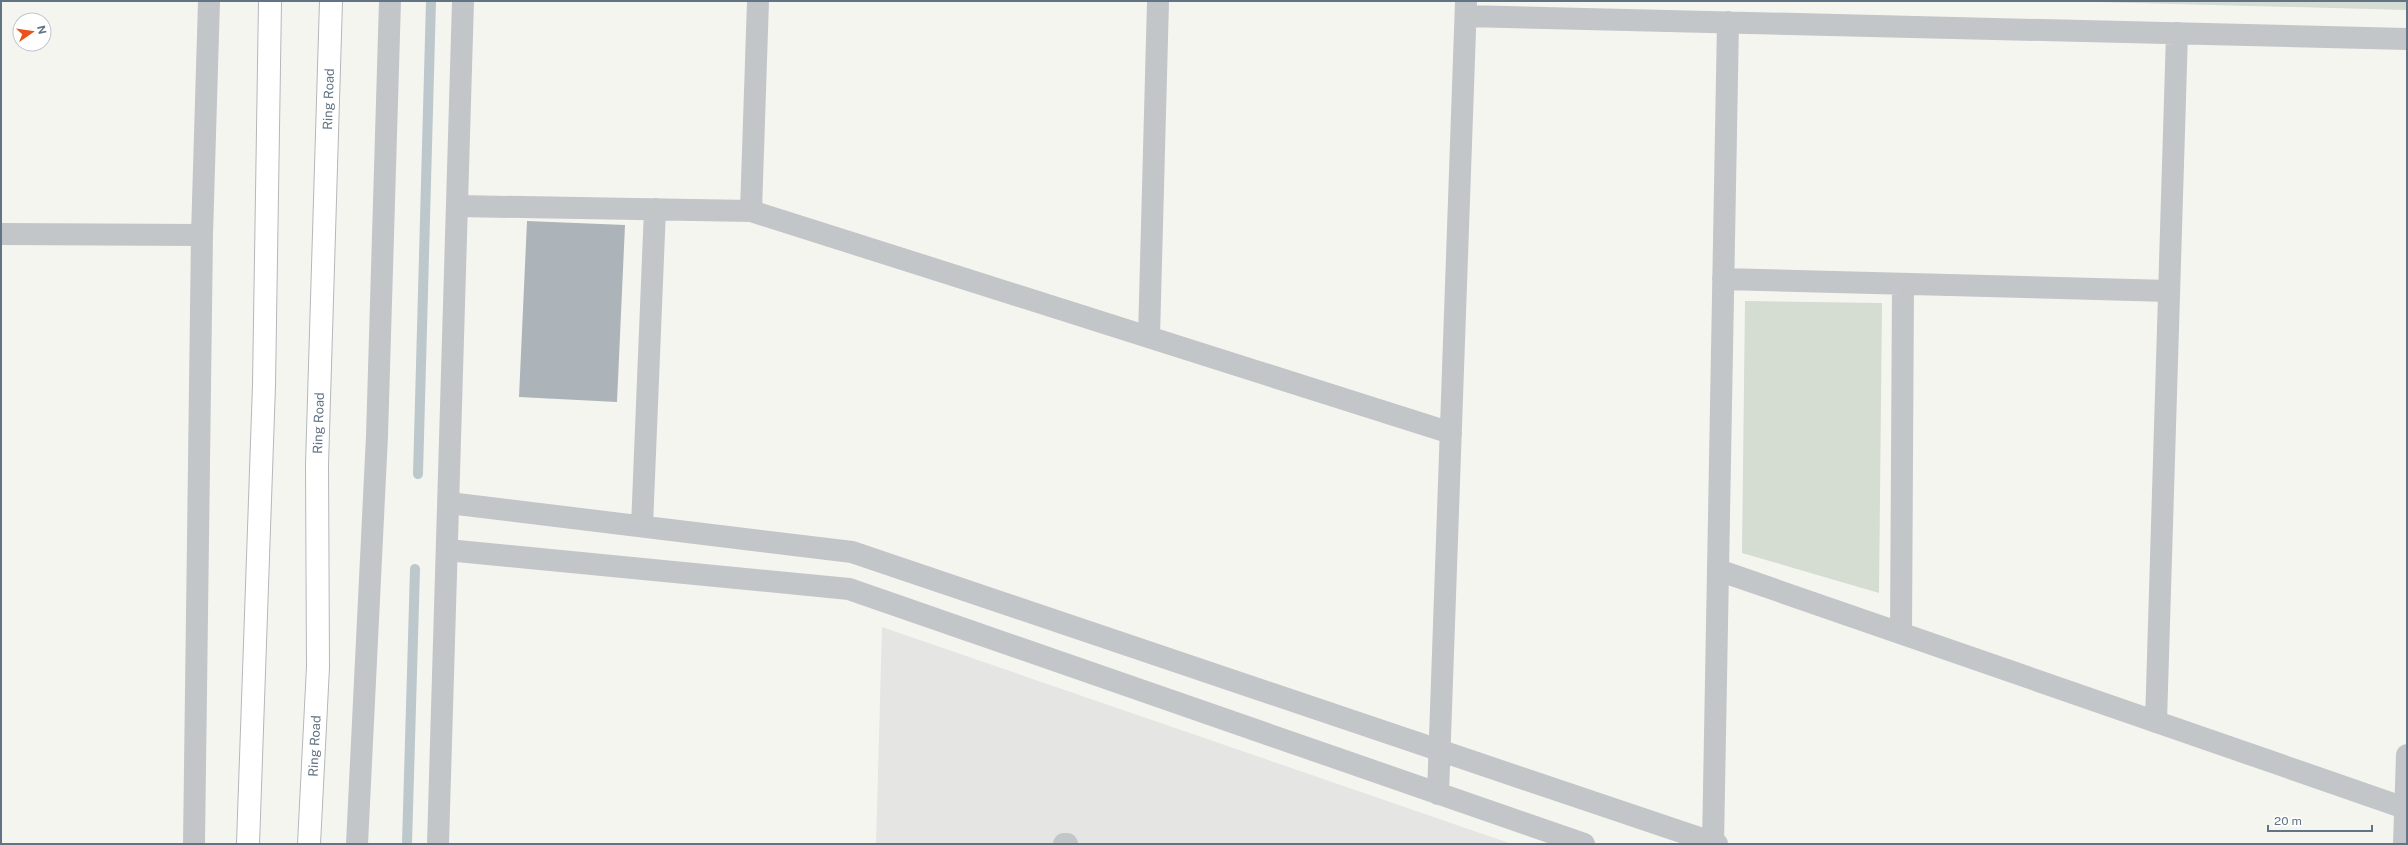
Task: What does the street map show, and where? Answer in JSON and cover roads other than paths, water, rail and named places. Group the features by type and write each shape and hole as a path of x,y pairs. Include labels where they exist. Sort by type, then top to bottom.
{"highway":[{"path":"248,844 264,385 270,1"},
{"name":"Ring Road","path":"309,844 318,667 317,465 331,1"}],"street":[{"path":"194,844 202,235 209,1"},
{"path":"357,844 377,436 390,1"},
{"path":"438,844 464,1"},
{"path":"751,211 758,1"},
{"path":"1149,337 1158,1"},
{"path":"1438,794 1466,9 1728,22 2407,39"},
{"path":"448,503 852,552 1714,844 1728,22"},
{"path":"2156,722 2176,33"},
{"path":"458,206 751,211 1451,433"},
{"path":"642,526 655,209"},
{"path":"1,234 202,235"},
{"path":"1723,280 2169,291"},
{"path":"1901,633 1903,284"},
{"path":"447,550 849,589 1584,844"},
{"path":"1718,570 2405,808"},
{"path":"2404,844 2407,755"}],"waterway":[{"path":"418,474 431,1"},
{"path":"407,844 415,569"}]}
